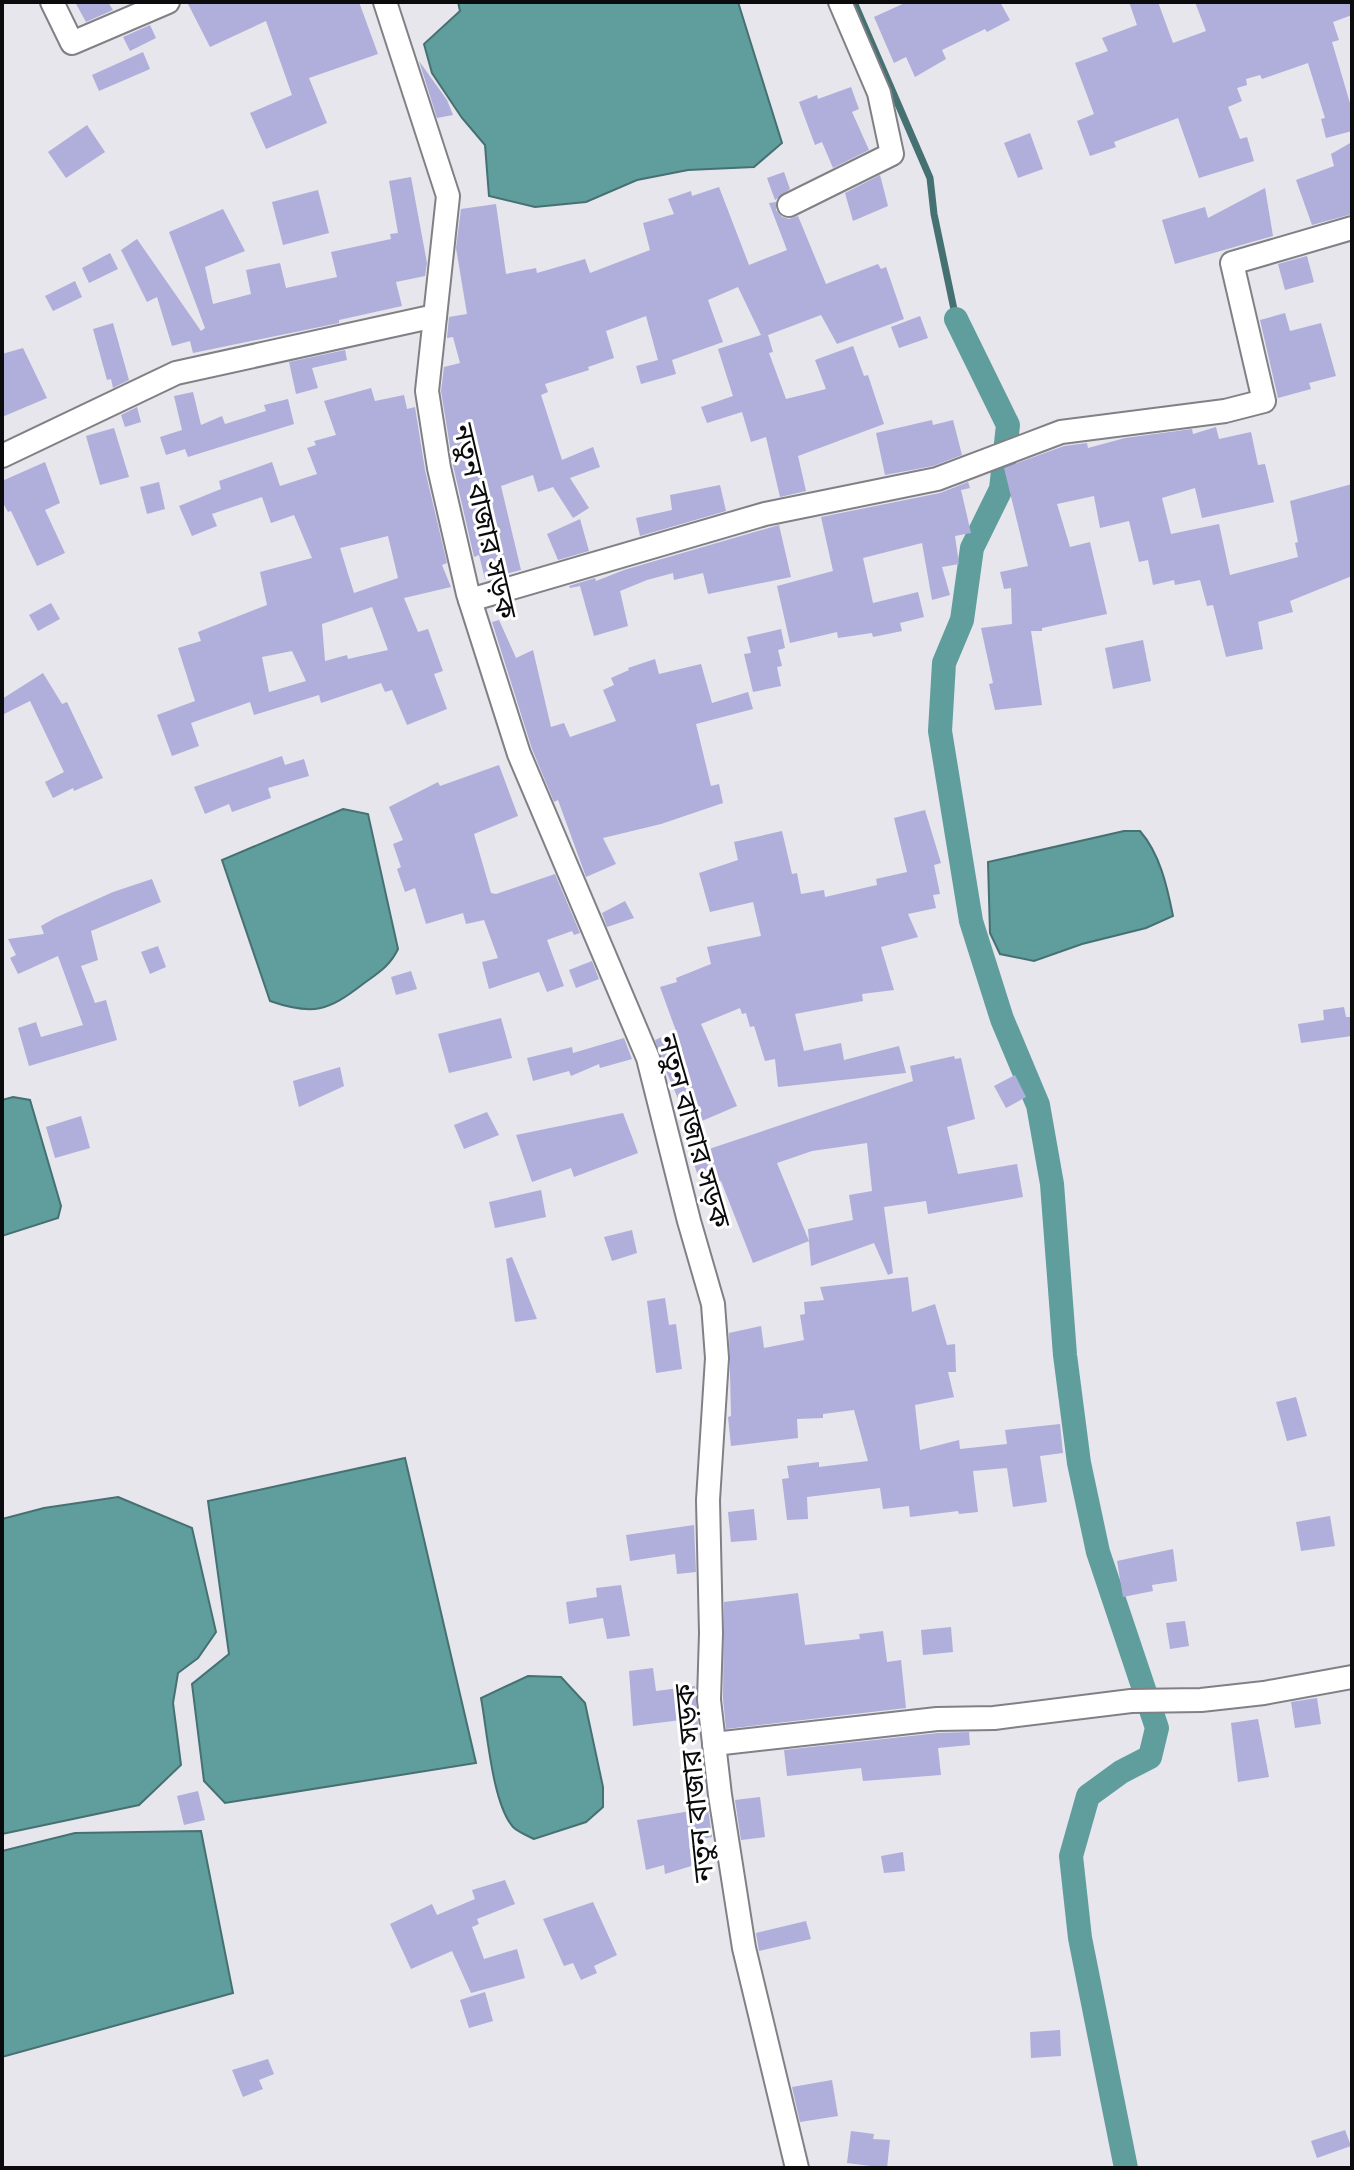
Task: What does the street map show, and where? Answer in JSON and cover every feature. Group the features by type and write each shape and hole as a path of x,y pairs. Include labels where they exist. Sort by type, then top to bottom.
{"street":[{"path":"52,2 72,43 168,2"},
{"name":"নতুন বাজার সড়ক","path":"385,2 448,196 427,391 439,468 470,600 519,754 648,1058 713,1304 717,1358 708,1500 709,1700 744,1948 797,2168"},
{"path":"789,205 892,154 879,93 840,2"},
{"path":"470,600 765,514 937,479 1061,432 1225,411 1264,401 1232,263 1352,228"},
{"path":"2,456 176,373 435,316"},
{"path":"714,1744 937,1719 994,1718 1131,1701 1217,1698 1352,1677"}],"water":[{"path":"458,2 738,2 782,143 754,167 688,170 637,180 586,202 535,207 489,196 485,145 462,118 432,73 424,44 460,11"},
{"path":"343,809 368,814 398,949 379,973 330,1005 309,1009 270,1001 222,860"},
{"path":"1124,831 1140,831 1153,850 1173,916 1146,928 1082,944 1034,961 1000,954 990,933 988,862"},
{"path":"13,1097 30,1100 61,1206 58,1218 2,1236 2,1100"},
{"path":"405,1458 476,1763 225,1803 204,1781 192,1684 229,1654 208,1501"},
{"path":"118,1497 192,1528 216,1632 198,1658 178,1673 173,1703 181,1765 139,1805 2,1834 2,1519 44,1508"},
{"path":"528,1676 561,1677 585,1703 603,1787 603,1807 586,1822 534,1839 513,1827 500,1801 481,1698"},
{"path":"201,1831 233,1993 2,2057 2,1851 75,1833"}],"building":[{"path":"75,2 108,2 113,10 86,22"},
{"path":"187,2 359,2 378,54 309,78 327,123 266,149 250,113 292,95 266,21 210,47"},
{"path":"907,2 1000,2 1010,20 942,50 946,59 915,77 906,57 894,63 874,17"},
{"path":"1129,2 1158,2 1173,43 1206,31 1195,2 1352,2 1352,15 1333,22 1339,40 1332,42 1352,110 1352,131 1326,138 1321,119 1325,118 1308,63 1262,79 1260,75 1246,79 1247,85 1237,88 1242,101 1228,107 1240,139 1247,137 1254,161 1199,178 1178,118 1114,142 1116,147 1090,156 1077,121 1094,114 1075,63 1108,51 1102,38 1137,25"},
{"path":"150,25 156,38 130,51 123,37"},
{"path":"143,52 150,69 99,91 92,75"},
{"path":"419,61 447,100 453,115 437,118"},
{"path":"851,87 859,109 852,112 869,150 833,168 822,142 815,145 799,102"},
{"path":"87,125 105,152 66,178 48,152"},
{"path":"1030,133 1043,169 1018,178 1004,143"},
{"path":"1352,142 1352,214 1312,225 1296,180 1334,166 1331,154"},
{"path":"784,172 790,189 775,200 767,178"},
{"path":"880,175 888,206 853,221 845,193"},
{"path":"411,177 427,263 425,276 396,282 402,306 339,320 339,323 193,353 190,341 172,346 157,297 147,302 121,250 137,239 201,331 205,328 169,232 223,209 245,251 205,267 213,304 251,294 246,270 280,263 286,288 337,277 331,252 391,239 390,234 398,233 389,181"},
{"path":"719,187 749,265 787,250 769,203 776,202 776,210 782,217 789,219 798,216 826,284 878,264 881,269 886,267 904,319 837,344 821,315 768,335 773,352 769,353 786,399 826,389 815,360 853,346 864,376 868,375 884,424 798,456 806,491 780,497 766,437 751,442 742,412 707,423 701,407 733,396 718,349 761,335 738,287 708,300 723,342 672,360 676,374 641,384 636,366 658,360 646,316 606,331 614,358 588,367 589,370 545,384 548,392 541,395 562,460 593,447 600,467 570,478 589,508 573,518 553,487 538,492 533,475 501,486 521,570 485,579 479,555 474,557 453,465 441,391 444,367 460,363 453,337 447,338 449,317 467,314 456,248 461,209 496,204 506,274 536,268 537,273 585,259 590,273 650,250 643,223 674,214 668,199 691,191 692,196"},
{"path":"1265,188 1273,236 1175,264 1162,220 1205,207 1208,218"},
{"path":"318,190 329,233 283,245 272,202"},
{"path":"110,253 118,269 89,283 82,268"},
{"path":"1307,256 1314,282 1285,290 1278,264"},
{"path":"75,281 82,297 53,311 45,296"},
{"path":"1285,313 1290,331 1321,323 1336,376 1309,383 1311,389 1278,398 1260,320"},
{"path":"920,316 928,338 899,348 891,327"},
{"path":"113,323 129,380 113,388 111,379 107,380 93,329"},
{"path":"23,348 47,398 2,417 2,354"},
{"path":"345,350 347,360 312,368 318,388 296,394 289,362"},
{"path":"371,388 375,401 404,395 407,409 415,407 425,470 447,563 442,565 451,587 404,598 418,632 428,629 443,671 434,674 447,709 407,725 392,690 385,692 381,683 321,703 319,695 254,715 250,702 191,723 199,746 172,756 157,715 195,701 178,648 201,641 198,632 267,605 260,572 312,558 294,515 271,523 262,497 212,514 217,526 192,536 179,506 221,489 219,481 272,462 280,486 317,474 307,448 316,445 314,441 336,435 324,401","holes":["388,536 398,578 354,593 340,548","372,607 388,650 325,661 322,624","292,651 306,681 269,692 262,657"]},
{"path":"193,392 201,425 222,416 225,424 266,411 264,405 288,399 294,424 188,457 185,449 166,455 160,437 182,430 174,396"},
{"path":"137,407 141,422 125,427 121,415"},
{"path":"932,420 933,425 953,420 962,455 933,466 885,475 876,433"},
{"path":"1216,427 1219,439 1251,432 1258,465 1265,464 1274,502 1202,518 1195,488 1162,498 1171,534 1219,524 1230,575 1298,557 1290,501 1352,484 1352,576 1290,601 1293,612 1258,622 1263,649 1226,657 1213,605 1207,606 1200,580 1175,585 1174,580 1153,585 1148,560 1139,562 1129,521 1100,528 1094,496 1057,504 1070,547 1090,542 1107,614 1042,628 1042,631 1031,631 1042,705 995,710 989,684 993,683 981,628 1012,624 1011,588 1004,589 1000,572 1028,566 1004,468 1064,446 1087,443 1088,448 1125,438 1192,429 1193,434"},
{"path":"114,428 129,477 100,485 86,436"},
{"path":"45,462 60,503 45,510 65,553 37,566 11,511 8,512 2,501 2,481"},
{"path":"159,482 165,509 147,514 140,487"},
{"path":"968,482 970,488 961,490 971,533 955,536 959,564 942,567 950,595 932,600 922,543 863,558 873,603 918,592 924,617 900,623 902,631 873,637 872,633 838,638 837,632 790,643 777,586 833,571 821,517 940,493"},
{"path":"720,485 726,511 640,536 636,518 672,510 670,495"},
{"path":"580,519 589,551 558,560 547,534"},
{"path":"779,525 791,577 708,594 703,573 674,580 673,573 647,580 620,591 628,626 594,636 580,586 569,586 595,578 596,581"},
{"path":"51,603 60,619 38,631 29,615"},
{"path":"499,620 516,658 533,650 551,727 564,723 570,737 616,721 603,690 614,685 611,678 628,668 655,659 659,674 701,664 712,703 748,692 753,709 696,724 711,786 719,784 723,803 661,824 603,838 616,864 586,877 558,800 554,802 532,749 492,622"},
{"path":"781,629 785,648 778,650 782,666 777,667 781,686 753,692 744,654 751,653 747,637"},
{"path":"1143,640 1151,681 1113,689 1105,648"},
{"path":"43,673 62,704 67,702 103,778 53,798 45,782 64,772 30,701 2,715 2,699"},
{"path":"282,756 285,765 304,759 309,776 268,788 271,798 232,812 229,804 205,814 194,787"},
{"path":"499,765 518,816 474,834 491,893 555,874 580,933 574,935 572,931 547,940 564,986 547,992 539,972 489,989 482,962 498,958 484,920 466,924 463,913 426,924 415,888 405,892 397,869 401,867 393,844 403,840 389,807 438,782 440,786"},
{"path":"925,810 941,863 934,865 940,894 933,895 936,908 908,914 918,937 881,947 894,990 862,994 863,1001 795,1014 804,1051 841,1043 844,1060 899,1046 906,1073 778,1087 775,1059 765,1061 754,1026 750,1027 746,1013 742,1014 740,1008 701,1024 737,1106 690,1126 655,1040 676,1031 660,987 677,982 676,978 711,964 707,947 761,936 753,902 710,912 699,873 738,860 734,842 782,831 792,874 797,873 801,894 824,890 825,897 877,885 876,879 907,872 894,818"},
{"path":"152,879 161,902 91,931 98,960 81,966 95,1003 106,1000 117,1040 29,1066 18,1028 36,1022 41,1037 83,1025 58,956 18,974 10,958 16,955 8,939 44,934 41,926 55,918 113,892"},
{"path":"625,901 634,918 607,927 602,913"},
{"path":"158,946 166,967 150,974 141,952"},
{"path":"592,961 599,979 576,988 569,970"},
{"path":"411,971 417,989 396,995 391,977"},
{"path":"1344,1007 1346,1017 1350,1017 1352,1036 1301,1043 1298,1024 1324,1020 1323,1010"},
{"path":"501,1018 512,1058 449,1073 438,1034"},
{"path":"624,1038 632,1059 600,1068 599,1064 571,1076 569,1071 533,1081 527,1058 572,1047 573,1053"},
{"path":"954,1056 955,1059 961,1058 975,1119 947,1127 958,1174 1017,1164 1023,1197 928,1214 926,1201 884,1207 893,1273 888,1275 874,1243 811,1266 809,1241 753,1263 721,1181 702,1188 691,1155 913,1081 910,1066","holes":["867,1143 872,1191 849,1195 853,1220 808,1229 809,1241 777,1163 812,1151"]},
{"path":"340,1067 344,1086 299,1107 293,1081"},
{"path":"1015,1075 1026,1097 1006,1108 994,1086"},
{"path":"487,1112 499,1135 464,1149 454,1125"},
{"path":"623,1113 638,1153 574,1177 571,1168 532,1182 516,1135"},
{"path":"81,1116 90,1148 55,1158 46,1127"},
{"path":"541,1190 546,1217 495,1228 489,1202"},
{"path":"632,1230 637,1253 612,1261 604,1237"},
{"path":"512,1257 537,1319 515,1322 506,1259"},
{"path":"908,1277 912,1312 935,1304 947,1345 955,1344 956,1372 948,1372 954,1397 915,1405 920,1450 959,1440 960,1449 1007,1444 1005,1430 1060,1424 1063,1453 1040,1456 1047,1502 1013,1507 1007,1468 973,1471 978,1512 959,1514 958,1511 910,1517 909,1506 883,1509 880,1488 807,1497 808,1519 787,1520 782,1479 789,1478 787,1466 819,1462 819,1467 868,1461 854,1410 823,1414 823,1418 797,1419 798,1438 731,1446 728,1417 731,1416 729,1333 761,1326 764,1348 804,1340 800,1315 805,1314 804,1302 824,1300 820,1287"},
{"path":"665,1298 669,1325 676,1324 682,1369 656,1373 647,1301"},
{"path":"1296,1397 1307,1436 1287,1441 1276,1402"},
{"path":"754,1509 757,1540 731,1542 728,1512"},
{"path":"1330,1516 1335,1546 1301,1551 1296,1522"},
{"path":"694,1525 696,1572 677,1574 675,1554 630,1561 626,1535"},
{"path":"1173,1549 1177,1581 1152,1585 1153,1591 1123,1597 1117,1561"},
{"path":"621,1585 630,1636 607,1639 603,1618 569,1624 566,1602 597,1597 596,1588"},
{"path":"798,1593 805,1645 860,1639 859,1634 883,1631 887,1662 901,1660 906,1708 726,1729 723,1699 724,1602"},
{"path":"1185,1621 1189,1646 1170,1649 1166,1623"},
{"path":"951,1627 953,1652 923,1655 921,1630"},
{"path":"653,1668 656,1691 695,1686 698,1727 683,1730 681,1720 633,1726 629,1671"},
{"path":"1317,1698 1321,1724 1295,1728 1291,1702"},
{"path":"1258,1719 1269,1777 1238,1782 1231,1723"},
{"path":"969,1732 970,1745 938,1748 941,1775 863,1781 861,1768 787,1776 784,1750"},
{"path":"198,1791 205,1820 184,1825 177,1796"},
{"path":"760,1797 765,1837 741,1840 735,1800"},
{"path":"708,1808 712,1837 697,1840 698,1864 665,1874 664,1865 646,1870 637,1820"},
{"path":"903,1852 905,1871 884,1873 881,1856"},
{"path":"505,1880 515,1904 477,1919 479,1924 472,1927 484,1959 517,1949 525,1978 471,1993 452,1951 411,1969 390,1924 432,1904 437,1915 475,1899 472,1890"},
{"path":"593,1902 617,1955 594,1966 597,1973 581,1980 573,1963 564,1966 543,1919"},
{"path":"806,1921 811,1939 759,1951 756,1933"},
{"path":"485,1992 493,2021 469,2028 460,2000"},
{"path":"1060,2030 1061,2056 1031,2058 1030,2032"},
{"path":"268,2059 274,2074 259,2080 263,2089 243,2097 232,2070"},
{"path":"832,2080 838,2116 800,2122 792,2087"},
{"path":"1345,2130 1351,2146 1317,2158 1311,2141"},
{"path":"851,2131 874,2134 873,2139 890,2140 887,2168 847,2163"}],"waterway":[{"path":"854,2 930,178 934,214 956,319"},
{"path":"956,319 1008,425 1001,489 972,548 962,620 944,663 940,731 971,921 1002,1019 1038,1105 1052,1184 1065,1355 1079,1463 1098,1552 1157,1728 1150,1757 1121,1772 1088,1796 1071,1856 1080,1938 1126,2168"}]}
